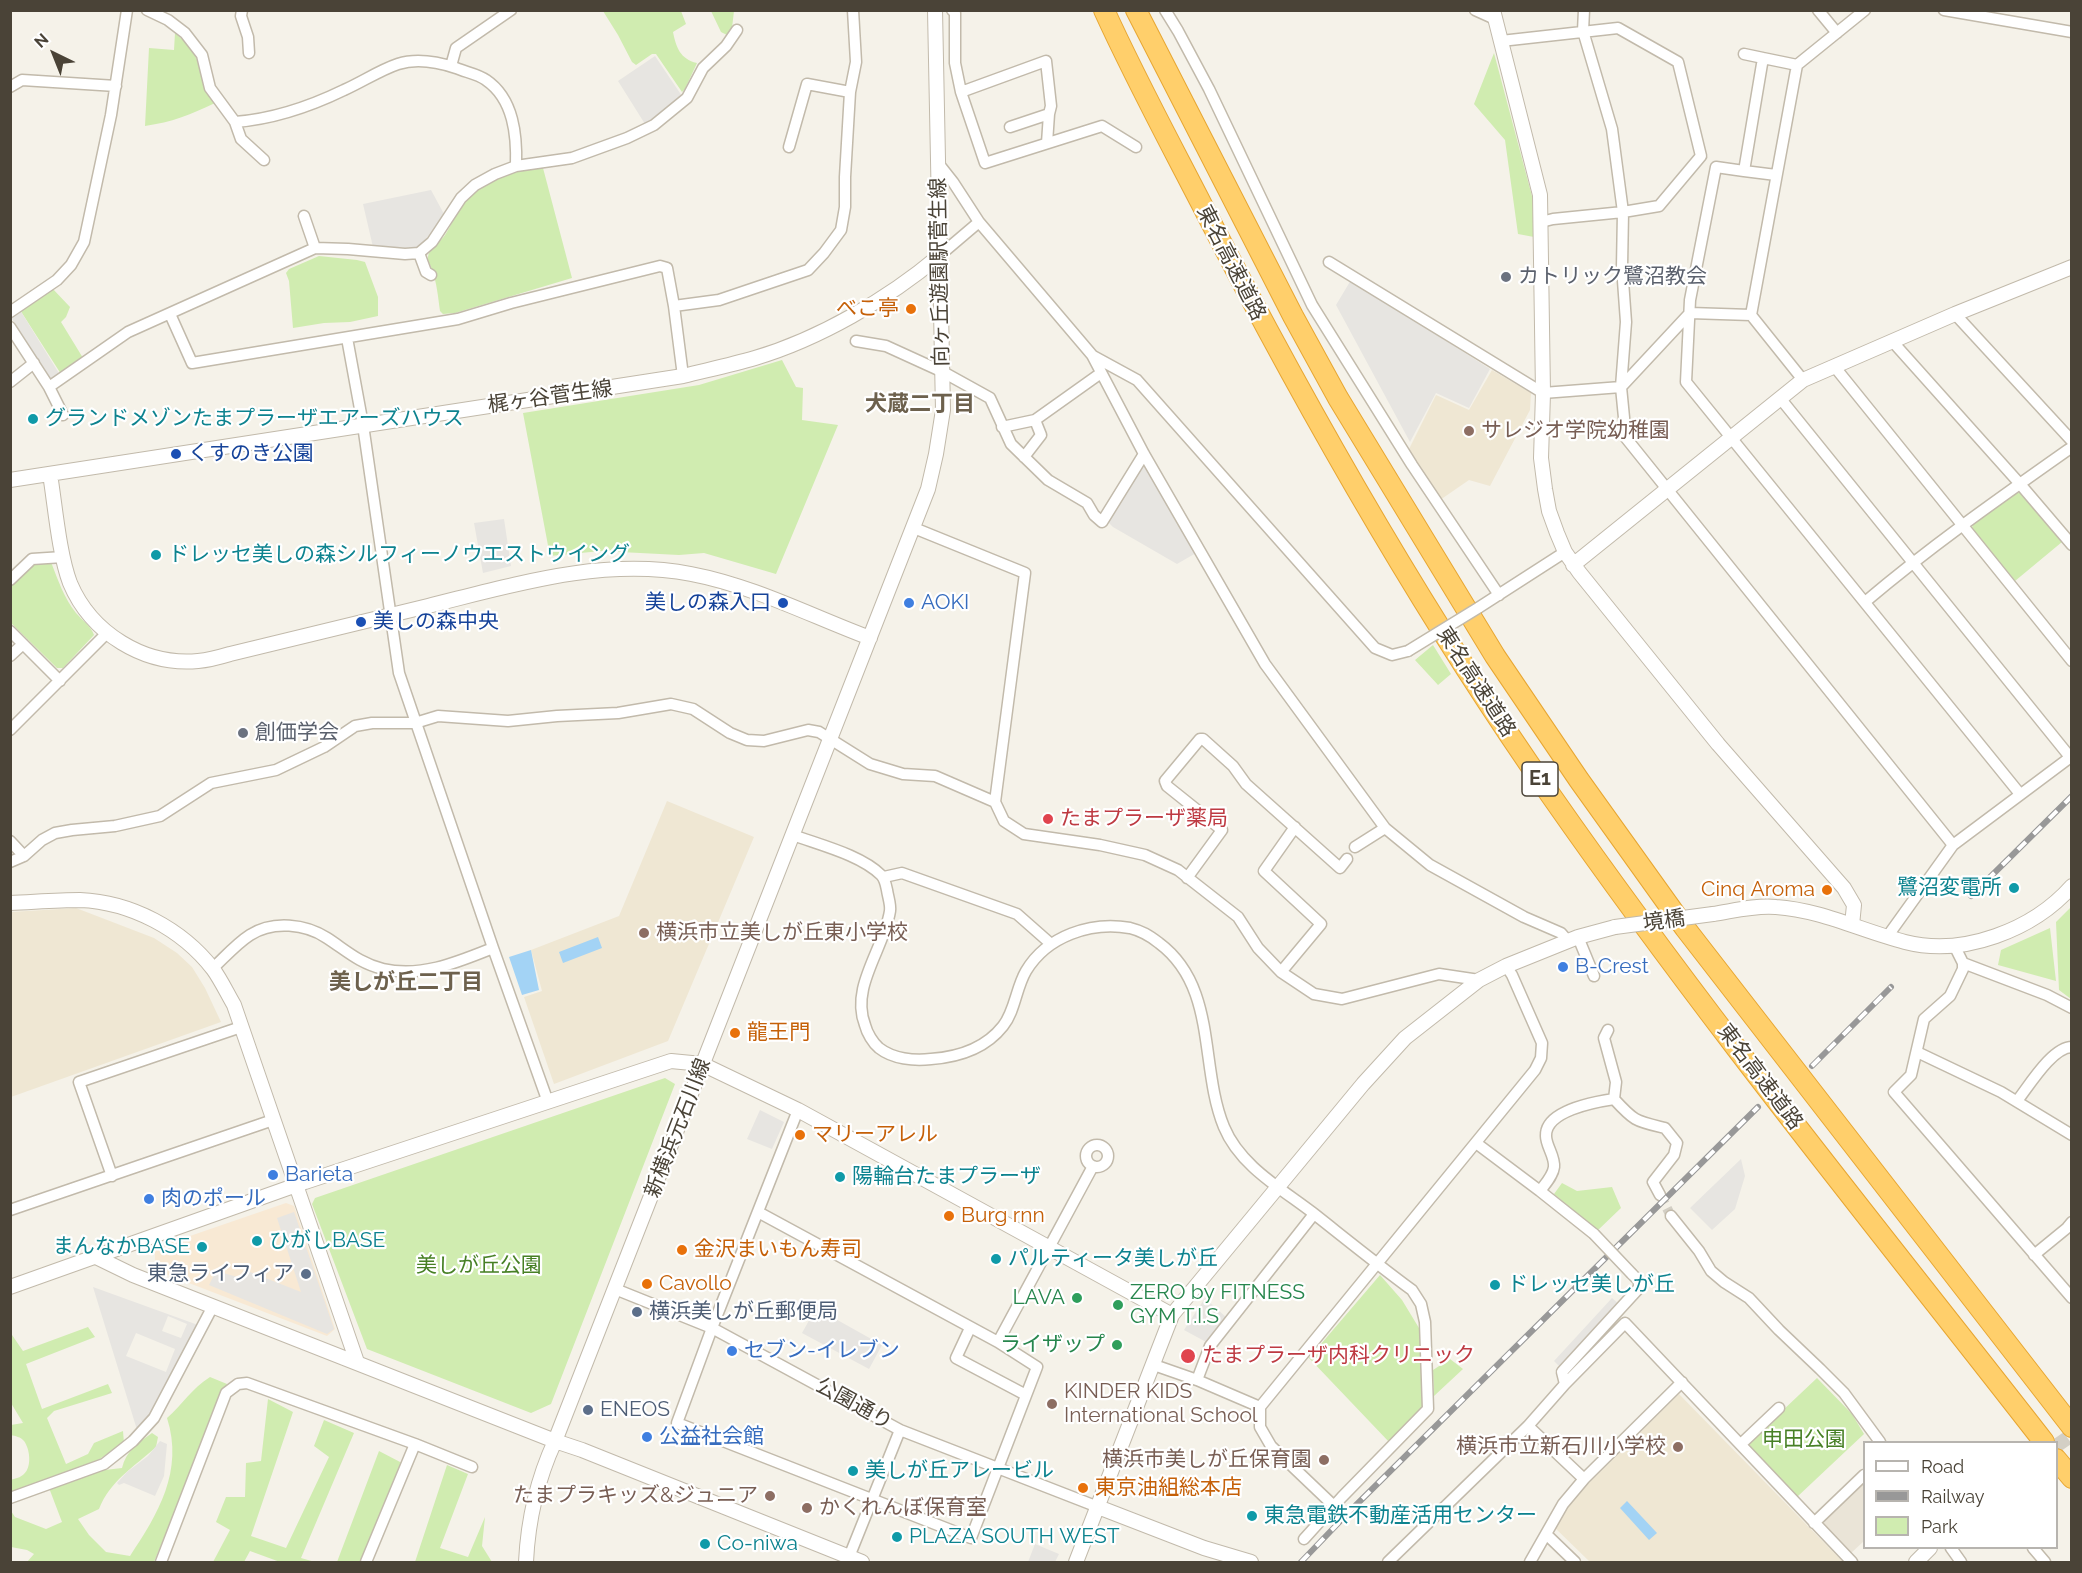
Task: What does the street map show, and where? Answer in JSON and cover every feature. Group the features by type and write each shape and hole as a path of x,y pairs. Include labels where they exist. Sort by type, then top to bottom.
{"highway":[{"name":"東名高速道路","path":"1136,10 1338,398 1495,656 1579,780 1692,937 2072,1427"},
{"name":"東名高速道路","path":"1104,11 1266,330 1357,491 1470,676 1552,797 1659,944 1810,1143 2042,1441"},
{"path":"2058,1461 2072,1478"}],"street":[{"path":"10,312 57,280 79,254 84,242 101,170 127,10"},
{"path":"147,10 168,20 185,33 202,55 210,88 235,122 241,139 264,160"},
{"path":"451,66 456,48 511,10"},
{"path":"674,306 719,300 808,270 824,254 841,230 850,92 856,62 853,10"},
{"name":"向ヶ丘遊園駅菅生線","path":"847,698 928,489 943,410 935,10"},
{"path":"951,10 955,13 956,63 961,92 985,164 1102,126 1136,147"},
{"path":"1165,10 1209,90 1312,305 1496,596"},
{"path":"1475,10 1494,15 1540,195 1543,393 1541,458 1549,511 1565,552 1573,565 1718,744 1844,888 1854,905 1852,925"},
{"path":"1584,10 1583,31 1612,129 1623,212 1622,267 1626,322 1621,387 1626,438 1953,845"},
{"path":"1818,10 1837,33"},
{"path":"1803,380 1751,315 1797,65 1865,10"},
{"path":"1950,11 2072,32"},
{"path":"238,12 248,37 249,53"},
{"path":"1501,41 1618,28 1678,62 1701,156 1659,206 1541,222"},
{"path":"49,387 128,332 315,248 419,253 432,242 461,198 475,185 495,174 516,166 572,158 627,138 654,125 687,98 703,68 726,46 736,30"},
{"path":"1744,54 1797,65"},
{"path":"1744,171 1763,58"},
{"path":"235,122 277,116 302,108 335,95 398,64 419,60 439,63 485,79 500,92 511,112 516,146 516,166"},
{"path":"961,92 1046,61 1051,106 1047,143"},
{"path":"10,87 22,80 116,86"},
{"path":"789,147 807,84 850,92"},
{"path":"1010,127 1049,114"},
{"path":"938,163 979,222 1092,355 1144,454 1265,664 1384,828 1430,865 1524,917 1573,939 1594,976"},
{"path":"1776,176 1716,167 1693,281 1686,382 2020,794"},
{"path":"304,216 315,248"},
{"name":"梶ヶ谷菅生線","path":"10,480 683,376 755,358 807,338 856,312 902,284 979,222"},
{"path":"419,253 426,272 431,274"},
{"path":"1329,262 1543,393 1621,387 1690,313 1751,315"},
{"path":"170,314 192,363 458,319 511,303 660,266 667,268 683,376"},
{"path":"1573,565 1803,380 1955,314 2071,270"},
{"path":"1955,314 2072,441"},
{"path":"10,327 49,387 63,415"},
{"path":"347,338 363,425 399,673 548,1102"},
{"path":"856,340 886,346 943,372 990,398 1011,444 1048,480 1087,504 1102,522 1144,454"},
{"path":"1892,341 2072,545"},
{"path":"1092,355 1137,380 1375,648 1392,655 1408,651 1565,552"},
{"path":"10,382 34,363"},
{"path":"1834,366 2072,661"},
{"path":"1002,427 1035,420 1101,373"},
{"path":"1780,398 2071,757 1953,845 1887,937"},
{"path":"1024,457 1041,435 1035,420"},
{"path":"1865,602 1961,525 2072,447"},
{"path":"50,474 69,581 87,613 122,645 144,654 172,660 198,661 542,579 620,569 690,574 733,585 870,638"},
{"path":"914,528 1025,573 995,802 1004,821 1024,834 1100,844 1144,855 1178,870 1238,917 1258,948 1281,972 1314,994 1342,999 1439,974 1479,980"},
{"path":"10,580 32,559 63,556"},
{"path":"10,631 60,681"},
{"path":"10,730 107,633"},
{"path":"10,656 23,644"},
{"name":"新横浜元石川線","path":"526,1563 533,1503 544,1465 847,698"},
{"path":"10,862 24,856 42,840 56,833 115,826 160,816 211,783 276,770 324,747 355,726 372,723 415,723 438,716 508,721 618,713 671,704 693,709 730,734 747,740 764,741 808,730 819,732 870,764 903,774 935,776 995,802"},
{"path":"1187,878 1222,830 1167,786 1165,781 1200,739 1203,739 1233,766 1246,784 1340,868 1347,859"},
{"path":"1281,972 1321,924 1264,871 1295,827"},
{"path":"1355,847 1384,828"},
{"path":"793,835 865,862 884,878 891,910 862,991 860,1012 868,1033 879,1048 901,1058 926,1060 953,1057 979,1048 1004,1025 1026,970 1051,944 1076,931 1107,926 1129,928 1145,933 1169,950 1181,964 1190,978 1205,1023 1215,1090 1224,1129 1247,1160 1278,1187 1412,1290 1421,1304 1425,1322 1428,1409 1304,1539"},
{"path":"10,842 24,856"},
{"path":"884,878 902,873 1017,914 1051,944"},
{"name":"境橋","path":"1076,1563 1172,1315 1363,1084 1405,1038 1479,980 1506,966 1573,939 1615,927 1764,907 1805,911 1887,937 1926,946 1954,945 1983,940 2018,927 2053,904 2072,886"},
{"path":"10,903 79,900 99,902 125,909 159,923 183,940 212,969 234,1005 357,1362"},
{"path":"212,969 251,934 276,926 302,926 326,937 352,957 383,969 415,972 441,968 493,948"},
{"path":"1954,945 1963,963 1963,969 1950,996 1924,1019 1911,1075 1893,1092 2072,1298"},
{"path":"1963,963 2047,995 2072,1008"},
{"path":"1335,1507 1271,1446 1260,1427 1260,1407 1535,1070 1541,1058 1542,1043 1506,966"},
{"path":"112,1176 80,1082 242,1027"},
{"path":"1608,1030 1604,1038 1616,1082 1614,1099"},
{"path":"2017,1101 2054,1054 2065,1047 2072,1047"},
{"path":"1917,1052 2001,1092 2072,1134"},
{"path":"10,1287 296,1186 671,1061 702,1064 798,1110 1172,1315"},
{"path":"1540,1191 1554,1166 1546,1138 1547,1127 1553,1118 1567,1111 1614,1099"},
{"path":"1614,1099 1641,1123 1665,1128 1675,1139 1677,1149 1674,1155 1653,1182 1660,1195"},
{"path":"758,1212 998,1342 1037,1367 971,1538 677,1423 712,1328 798,1110"},
{"path":"10,1210 273,1120"},
{"path":"1476,1143 1594,1234 1639,1281 1639,1288 1562,1372 1565,1384"},
{"path":"998,1342 1093,1166"},
{"path":"1197,1380 1210,1346 1314,1214"},
{"path":"1671,1216 1699,1251 1711,1271 1749,1298 1844,1393 1879,1441"},
{"path":"2034,1256 2072,1222"},
{"path":"96,1257 133,1275 555,1442 582,1449 853,1561 873,1499 900,1430"},
{"name":"公園通り","path":"615,1289 712,1328 900,1430 1098,1507"},
{"path":"10,1498 104,1464 133,1441 154,1418 213,1306"},
{"path":"1388,1563 1528,1426 1565,1384 1625,1323 1852,1563"},
{"path":"970,1328 956,1358 1026,1395"},
{"path":"1154,1365 1197,1380 1260,1407"},
{"path":"1530,1563 1563,1504 1584,1479 1682,1382"},
{"path":"161,1563 226,1393 238,1384 247,1383 472,1467"},
{"path":"1741,1444 1779,1408"},
{"path":"1528,1426 1584,1479"},
{"path":"366,1563 415,1444"},
{"path":"1814,1523 1863,1476"},
{"path":"1098,1507 1204,1548 1251,1563"},
{"path":"1546,1534 1575,1563"},
{"path":"1916,1563 1929,1549"},
{"path":"1952,1549 1961,1563"},
{"path":"2034,1549 2045,1563"}],"shaded area":[{"path":"655,56 682,96 645,124 618,81"},
{"path":"431,190 444,214 426,239 416,248 373,247 363,204"},
{"path":"1351,280 1490,369 1469,408 1436,393 1410,442 1336,305"},
{"path":"20,310 60,375 54,379 50,378 11,317"},
{"name":"サレジオ学院幼稚園","path":"1492,370 1531,393 1530,410 1490,486 1469,480 1440,500 1408,451 1436,395 1469,410"},
{"path":"1142,467 1148,468 1196,553 1177,564 1108,522"},
{"path":"504,519 511,566 483,573 474,523"},
{"name":"横浜市立美しが丘東小学校","path":"667,801 754,837 668,1041 554,1084 524,997 542,991 531,950 619,916"},
{"path":"76,908 154,938 177,953 192,967 221,1022 11,1097 11,912"},
{"path":"760,1110 784,1122 772,1149 747,1139"},
{"path":"1741,1159 1745,1176 1735,1209 1712,1230 1690,1208"},
{"path":"286,1203 294,1206 335,1329 327,1336 155,1270 155,1248"},
{"name":"東急ライフィア","path":"294,1212 334,1329 327,1334 209,1285 216,1271 241,1278 245,1270 301,1292 277,1218"},
{"path":"93,1287 198,1325 161,1400 138,1433","holes":["168,1316 187,1324 181,1338 162,1331","136,1333 175,1349 166,1372 126,1356"]},
{"path":"1205,1298 1227,1318 1208,1343 1184,1330"},
{"path":"1612,1298 1620,1305 1561,1368 1554,1361"},
{"path":"816,1308 882,1345 869,1369 802,1333"},
{"name":"横浜市立新石川小学校","path":"1679,1394 1843,1562 1590,1562 1553,1526 1572,1500"},
{"path":"160,1441 167,1444 164,1476 155,1496 124,1483 119,1485 117,1483 127,1472 148,1456"},
{"path":"1863,1482 1863,1542 1850,1554 1822,1522"},
{"path":"1035,1544 1059,1554 1055,1562 1028,1562"}],"green space":[{"path":"603,11 681,11 686,24 673,32 676,43 686,59 697,63 685,89 682,92 656,54 652,54 636,65 632,62"},
{"path":"711,11 734,11 732,28 727,35 721,32"},
{"path":"175,33 191,47 205,91 215,103 181,118 145,126 149,48 174,50"},
{"path":"1494,53 1533,200 1534,237 1518,234 1505,140 1474,104"},
{"path":"543,168 572,278 455,313 443,314 440,311 435,280 428,260 430,251 445,235 461,207 477,190 508,174"},
{"path":"319,256 365,262 378,297 378,316 350,322 293,328 289,281 286,273 289,269"},
{"path":"52,288 70,307 61,322 83,358 61,374 20,310"},
{"path":"782,360 796,387 803,388 802,420 838,425 776,574 704,553 679,555 601,551 550,556 523,413 699,385"},
{"path":"2012,493 2020,493 2062,542 2015,581 1972,529 1973,522"},
{"path":"51,562 68,601 94,635 63,668 57,668 11,623 10,587 32,565"},
{"path":"1433,645 1451,674 1438,685 1415,660"},
{"path":"2071,907 2071,999 2059,990 2056,922"},
{"path":"2050,928 2056,981 1998,965 2001,950"},
{"name":"美しが丘公園","path":"665,1078 675,1084 551,1404 531,1413 367,1349 312,1204 315,1198"},
{"path":"1562,1183 1577,1191 1612,1187 1621,1208 1596,1232 1554,1194"},
{"path":"1380,1275 1402,1300 1419,1328 1424,1399 1421,1409 1390,1443 1309,1358"},
{"path":"88,1327 95,1337 26,1364 42,1409 108,1384 112,1393 54,1411 47,1418 66,1464 88,1454 94,1443 123,1431 124,1443 101,1458 96,1471 122,1468 126,1457 137,1444 152,1433 158,1437 156,1447 116,1482 99,1509 78,1519 89,1535 106,1552 130,1556 158,1508 170,1474 172,1456 167,1418 210,1377 227,1384 154,1562 27,1562 34,1554 11,1547 11,1511 15,1517 46,1529 62,1522 46,1480 11,1493 11,1480 27,1471 29,1458 24,1441 11,1435 11,1425 23,1423 11,1403 10,1332 23,1351"},
{"path":"1450,1359 1463,1369 1434,1396 1433,1370"},
{"name":"申田公園","path":"1817,1378 1852,1414 1864,1434 1797,1497 1745,1446"},
{"path":"268,1399 293,1412 251,1536 286,1548 329,1457 314,1446 324,1420 354,1433 301,1558 315,1562 280,1562 250,1551 244,1562 213,1562 230,1530 216,1522 226,1497 245,1497 246,1463 261,1461"},
{"path":"379,1451 402,1463 363,1562 337,1562"},
{"path":"447,1465 468,1474 440,1548 468,1557 485,1517 482,1546 492,1562 415,1562"}],"water":[{"path":"598,937 602,948 563,963 559,952"},
{"path":"531,950 539,990 522,995 509,957"},
{"path":"1627,1501 1657,1533 1649,1540 1620,1508"}],"tunnel":[{"path":"1660,1195 1671,1216"},
{"path":"2058,1445 2072,1435"}],"railway":[{"path":"1971,896 2072,796"},
{"path":"1812,1066 1891,987"},
{"path":"1301,1562 1758,1107"}],"place":[{"name":"カトリック鷺沼教会","path":"1506,277"},
{"name":"べこ亭","path":"911,309"},
{"name":"グランドメゾンたまプラーザエアーズハウス","path":"33,419"},
{"name":"サレジオ学院幼稚園","path":"1469,431"},
{"name":"くすのき公園","path":"176,454"},
{"name":"ドレッセ美しの森シルフィーノウエストウイング","path":"156,555"},
{"name":"美しの森入口","path":"783,603"},
{"name":"AOKI","path":"909,603"},
{"name":"美しの森中央","path":"361,622"},
{"name":"創価学会","path":"243,733"},
{"name":"たまプラーザ薬局","path":"1048,819"},
{"name":"鷺沼変電所","path":"2014,888"},
{"name":"Cinq Aroma","path":"1827,890"},
{"name":"横浜市立美しが丘東小学校","path":"644,933"},
{"name":"B-Crest","path":"1563,967"},
{"name":"龍王門","path":"735,1033"},
{"name":"マリーアレル","path":"800,1135"},
{"name":"Barieta","path":"273,1175"},
{"name":"陽輪台たまプラーザ","path":"840,1177"},
{"name":"肉のポール","path":"149,1199"},
{"name":"Burg rnn","path":"949,1216"},
{"name":"ひがしBASE","path":"257,1241"},
{"name":"まんなかBASE","path":"202,1247"},
{"name":"金沢まいもん寿司","path":"682,1250"},
{"name":"パルティータ美しが丘","path":"996,1259"},
{"name":"東急ライフィア","path":"306,1274"},
{"name":"Cavollo","path":"647,1284"},
{"name":"ドレッセ美しが丘","path":"1495,1285"},
{"name":"LAVA","path":"1077,1298"},
{"name":"ZERO by FITNESS GYM T.I.S","path":"1118,1305"},
{"name":"横浜美しが丘郵便局","path":"637,1312"},
{"name":"ライザップ","path":"1117,1345"},
{"name":"セブン-イレブン","path":"732,1351"},
{"name":"たまプラーザ内科クリニック","path":"1188,1356"},
{"name":"KINDER KIDS International School","path":"1052,1404"},
{"name":"ENEOS","path":"588,1410"},
{"name":"公益社会館","path":"647,1437"},
{"name":"横浜市立新石川小学校","path":"1678,1447"},
{"name":"横浜市美しが丘保育園","path":"1324,1460"},
{"name":"美しが丘アレービル","path":"853,1471"},
{"name":"東京油組総本店","path":"1083,1488"},
{"name":"たまプラキッズ&ジュニア","path":"770,1496"},
{"name":"かくれんぼ保育室","path":"807,1508"},
{"name":"東急電鉄不動産活用センター","path":"1252,1516"},
{"name":"PLAZA SOUTH WEST","path":"897,1537"},
{"name":"Co-niwa","path":"705,1544"}],"district":[{"name":"犬蔵二丁目","path":"920,404"},
{"name":"美しが丘二丁目","path":"406,982"}]}
